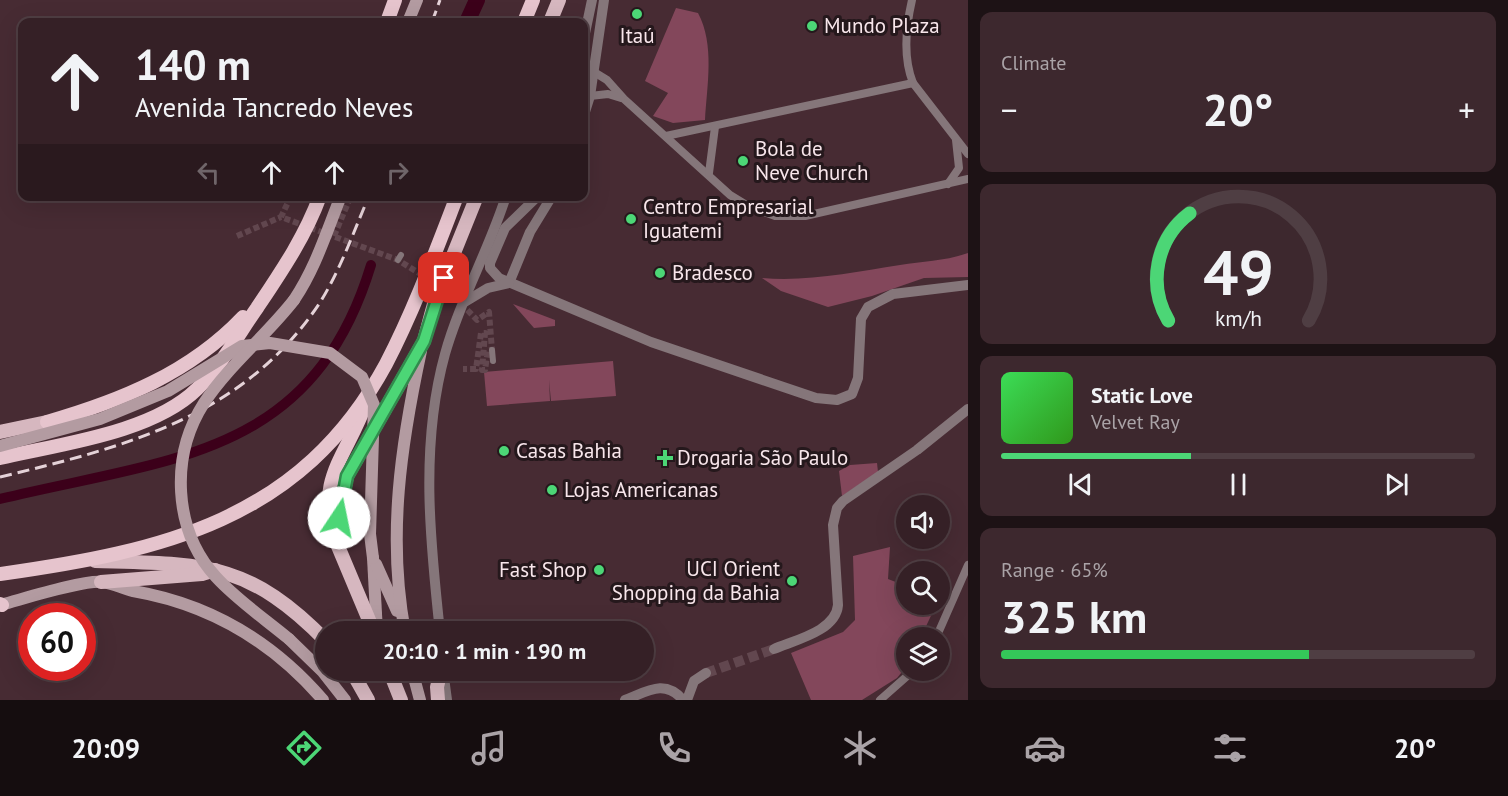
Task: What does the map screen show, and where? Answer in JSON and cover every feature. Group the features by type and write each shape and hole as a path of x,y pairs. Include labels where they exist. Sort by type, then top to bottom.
{"highway":[{"path":"388,18 395,0"},
{"path":"526,18 533,0"},
{"path":"0,458 119,429 173,406 196,391 214,370 296,249 318,201"},
{"path":"0,574 93,561 185,536 261,498 315,459 355,412 385,365 418,296 455,201"},
{"path":"47,422 108,402 178,369 218,341 276,279"},
{"path":"335,539 327,515 329,486 337,464 356,431 374,383"}],"main road":[{"path":"410,18 417,0"},
{"path":"552,18 559,0"},
{"path":"339,201 325,245 311,274 294,300 204,403 187,439 180,483 181,500 190,534 206,564 225,586 289,639 323,672 345,700"},
{"path":"403,621 396,544 398,482 424,341 435,300 475,201"},
{"path":"370,621 335,539 347,476 424,341"},
{"path":"0,446 100,419 168,391 242,346 270,343 330,353 362,377 374,405 370,534 375,621"},
{"path":"0,432 47,422"},
{"path":"373,558 401,621"},
{"path":"93,561 181,563 218,569 239,576 266,591 289,607 315,631"},
{"path":"1,605 102,582 202,574 218,569"},
{"path":"102,582 174,600 240,628 277,654 323,700"},
{"path":"357,681 368,700"},
{"path":"393,681 401,700"},
{"path":"414,681 420,700"},
{"path":"438,700 439,681"}],"street":[{"path":"588,19 592,0"},
{"path":"588,104 591,96 589,72 604,0"},
{"path":"912,0 907,45 909,73 913,83 968,154"},
{"path":"589,72 607,80 624,99 709,173 730,195 748,206 775,216 805,216 968,179"},
{"path":"666,136 715,128 913,83"},
{"path":"591,96 608,94 624,99"},
{"path":"709,173 715,128"},
{"path":"956,140 959,168 962,176 968,179"},
{"path":"948,184 962,162 968,159"},
{"path":"439,621 429,507 430,452 444,356 504,201"},
{"path":"532,201 513,218 492,255 490,268 494,274 509,283 651,342 816,398 837,400 852,394 858,378 861,319 874,302 892,294 968,285"},
{"path":"509,283 530,232 549,201"},
{"path":"463,303 488,288 509,283"},
{"path":"492,350 493,361"},
{"path":"774,649 826,626 835,618 838,605 833,525 837,508 843,501 917,450 968,409"},
{"path":"941,627 968,565"},
{"path":"626,700 662,686 671,688 685,700 694,681 706,673"},
{"path":"444,681 447,700"},
{"path":"880,700 902,681"}],"shaded area":[{"path":"676,8 698,13 707,38 709,65 705,120 673,123 653,116 668,93 645,81"},
{"path":"968,253 968,277 924,278 872,296 828,307 781,291 762,278 796,279 831,276"},
{"path":"513,304 555,320 555,326 534,328"},
{"path":"613,361 616,396 551,401 549,380 550,401 487,406 484,372"},
{"path":"877,463 878,472 842,496 839,471 850,465"},
{"path":"890,547 888,579 896,582 896,615 931,615 926,627 896,627 896,679 862,700 811,700 791,653 843,632 855,620 853,556"}],"waterway":[{"path":"469,18 477,0"},
{"path":"0,499 176,458 226,439 272,413 312,378 345,329 371,265"}],"tunnel":[{"path":"289,201 281,217 398,260 451,293 477,320 489,312 492,350 488,350 485,370 482,370 485,333 481,333 476,369 463,369"},
{"path":"334,236 349,201"},
{"path":"237,236 281,217"},
{"path":"706,673 774,649"}],"railway":[{"path":"433,18 440,0"},
{"path":"0,477 136,439 178,422 218,400 255,374 289,343 319,304 340,265 367,201"}],"place":[{"name":"Itaú","path":"637,14"},
{"name":"Mundo Plaza","path":"812,26"},
{"name":"Bola de Neve Church","path":"743,161"},
{"name":"Centro Empresarial Iguatemi","path":"631,219"},
{"name":"Bradesco","path":"660,273"},
{"name":"Casas Bahia","path":"504,451"},
{"name":"Drogaria São Paulo","path":"665,458"},
{"name":"Lojas Americanas","path":"552,490"},
{"name":"Fast Shop","path":"599,570"},
{"name":"UCI Orient Shopping da Bahia","path":"792,581"}],"route":[{"path":"339,518 347,476 424,341 435,300 444,278"}]}
